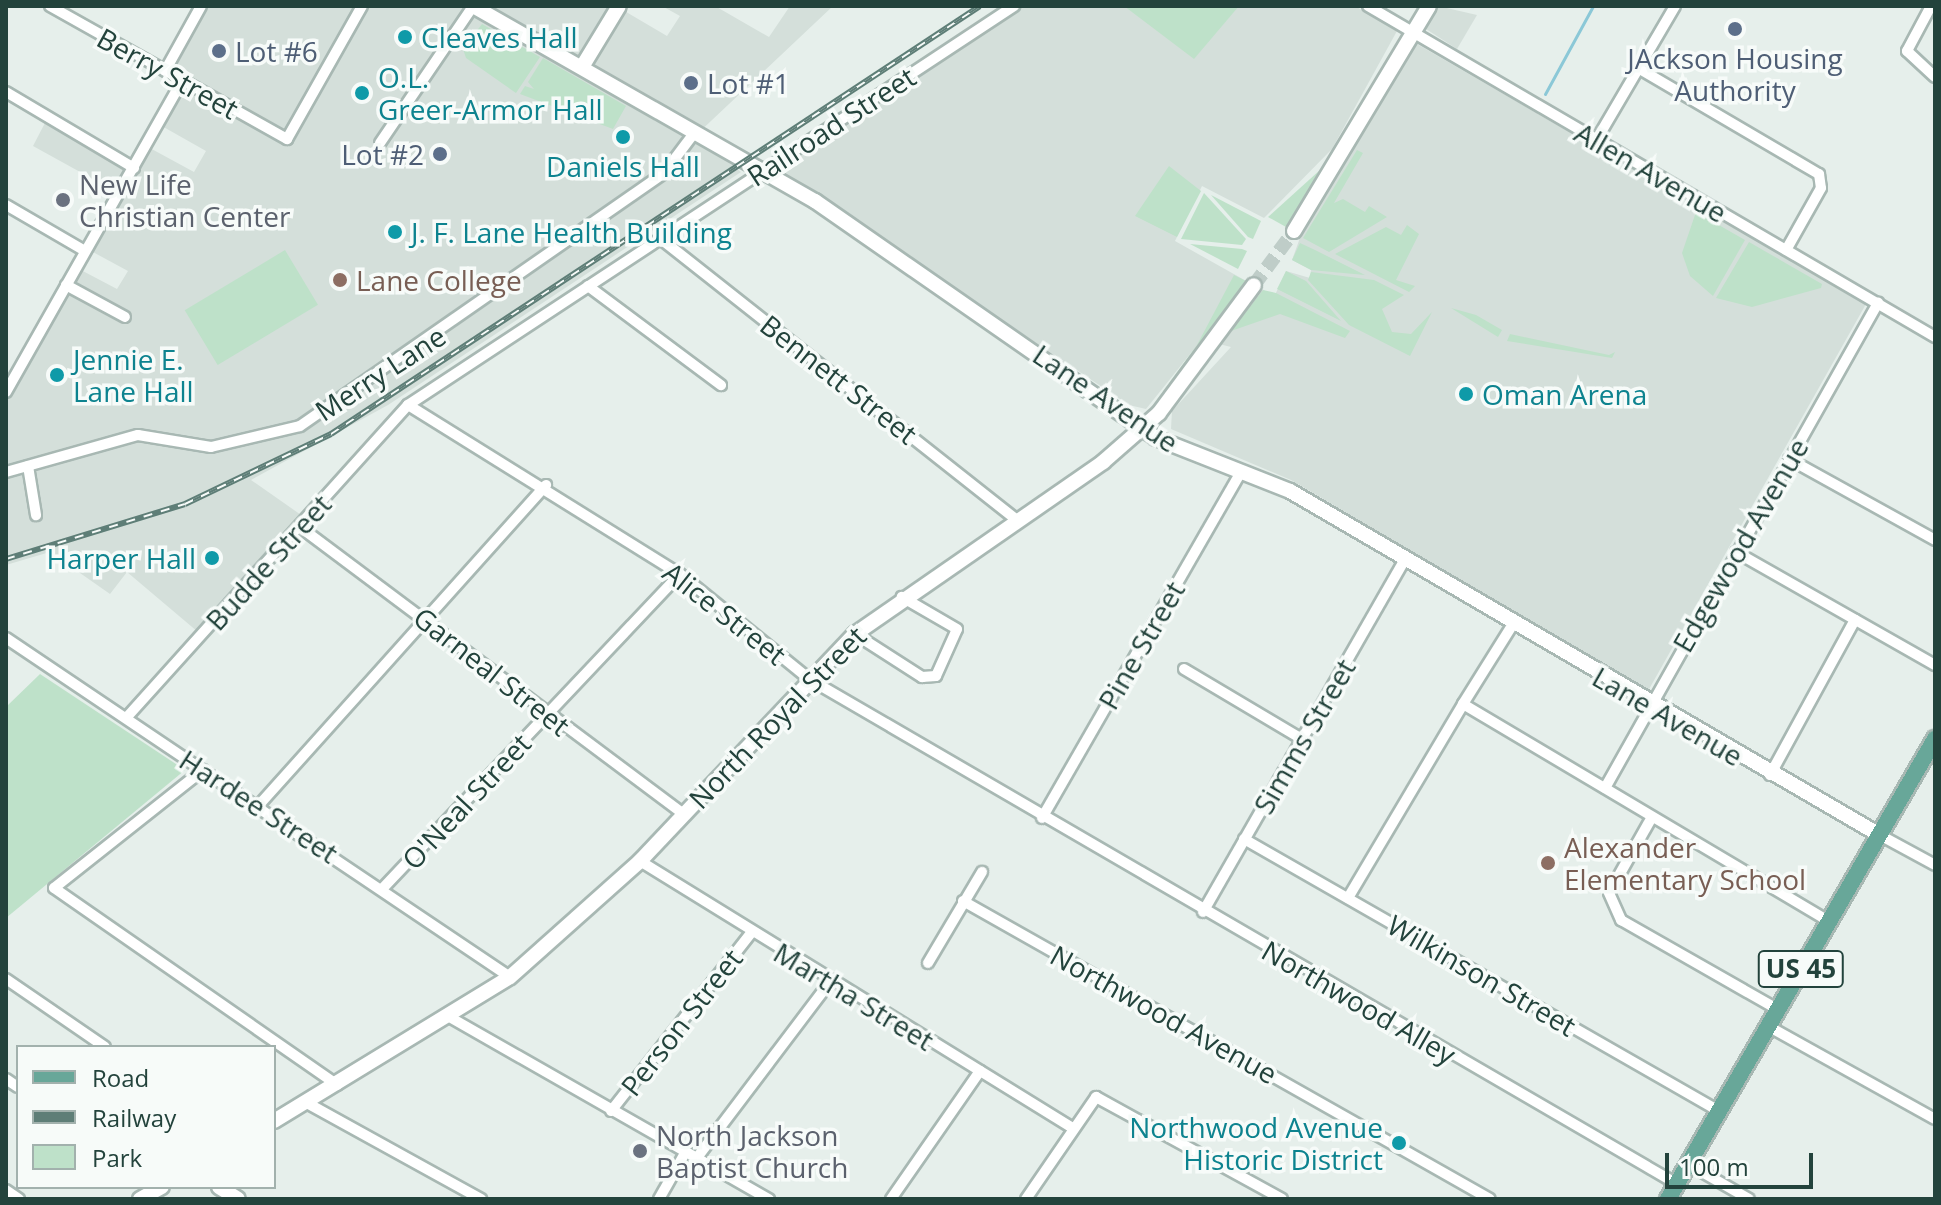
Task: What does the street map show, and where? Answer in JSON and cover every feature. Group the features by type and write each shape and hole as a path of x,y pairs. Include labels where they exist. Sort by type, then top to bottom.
{"main road":[{"name":"US 45","path":"1673,1192 1935,739"}],"street":[{"name":"Berry Street","path":"50,6 287,139 362,6"},
{"path":"165,71 201,6"},
{"path":"380,143 473,6"},
{"name":"Lane Avenue","path":"473,6 761,170 1062,367 1141,429 1290,491 1649,706 1878,834"},
{"path":"582,67 619,6"},
{"name":"Railroad Street","path":"408,405 1014,6"},
{"name":"Allen Avenue","path":"1368,6 1935,337"},
{"path":"1294,231 1429,6"},
{"path":"1597,139 1675,6"},
{"path":"1926,8 1908,57 1935,77"},
{"path":"1638,68 1819,174 1821,188 1786,250"},
{"path":"6,392 182,81"},
{"path":"6,92 134,168"},
{"name":"Merry Lane","path":"6,472 138,435 211,447 300,426 664,173 695,132"},
{"path":"6,205 85,251"},
{"name":"Bennett Street","path":"661,239 1015,519"},
{"path":"66,285 125,317"},
{"name":"North Royal Street","path":"276,1120 510,977 640,861 809,679 855,634 901,596 1141,429 1254,285"},
{"path":"588,286 721,385"},
{"name":"Edgewood Avenue","path":"1605,788 1878,303"},
{"name":"Alice Street","path":"408,405 546,485 680,574 809,679 1042,818"},
{"name":"Budde Street","path":"127,717 408,405"},
{"path":"1789,459 1935,540"},
{"path":"28,466 36,515"},
{"name":"Pine Street","path":"1042,818 1241,472"},
{"path":"259,805 546,485"},
{"name":"Garneal Street","path":"300,527 684,814"},
{"path":"1736,552 1935,665"},
{"name":"Simms Street","path":"1203,912 1405,560"},
{"name":"O'Neal Street","path":"383,888 680,574"},
{"path":"855,634 922,677 936,676 957,629 901,596"},
{"path":"1770,775 1855,620"},
{"path":"1348,898 1513,624"},
{"name":"Hardee Street","path":"6,638 383,888 510,977"},
{"path":"1184,669 1302,739"},
{"path":"1463,704 1828,921"},
{"path":"203,770 54,888 337,1085"},
{"path":"1652,817 1609,893 1621,920 1777,1009"},
{"name":"Northwood Alley","path":"1042,818 1673,1192"},
{"path":"1878,834 1935,865"},
{"name":"Wilkinson Street","path":"1244,839 1719,1111"},
{"name":"Martha Street","path":"640,861 829,983 1071,1127"},
{"path":"928,963 982,872"},
{"name":"Northwood Avenue","path":"963,901 1490,1199"},
{"name":"Person Street","path":"611,1111 751,933"},
{"path":"6,979 102,1045"},
{"path":"696,1159 829,983"},
{"path":"446,1015 769,1199"},
{"path":"1768,1026 1935,1119"},
{"path":"891,1199 980,1071"},
{"path":"1026,1199 1071,1127 1096,1097 1282,1199"},
{"path":"307,1103 481,1199"},
{"path":"659,1199 685,1153"},
{"path":"1688,1164 1749,1199"},
{"path":"140,1199 158,1189"},
{"path":"6,1190 19,1199"}],"shaded area":[{"name":"Lane College","path":"204,6 616,6 667,36 680,16 662,6 715,6 769,37 790,6 833,6 694,137 741,172 388,405 251,480 304,517 198,632 127,572 110,594 50,552 6,565 6,396 79,269 117,289 128,271 91,251 120,194 33,146 46,121 135,170 148,147 194,172 206,151 160,125 185,80 168,70"},
{"path":"1023,6 1355,6 1397,31 1332,149 1264,218 1202,186 1175,241 1248,282 1146,409 1129,405 783,174 790,159"},
{"path":"1438,6 1477,15 1457,49 1426,29"},
{"path":"1417,44 1866,304 1648,691 1291,480 1171,429 1172,411 1231,347 1219,344 1263,290 1275,295 1286,271 1310,278 1311,270 1292,260 1301,235"}],"green space":[{"path":"1124,6 1239,6 1194,59"},
{"path":"482,24 540,57 516,93 466,58 463,49"},
{"path":"543,58 626,106 613,129 520,94 525,86 534,89 528,82"},
{"path":"1357,150 1363,153 1334,203 1343,199 1365,212 1369,206 1387,217 1329,252 1303,238"},
{"path":"1169,166 1201,191 1177,237 1135,216"},
{"path":"1320,170 1286,227 1268,217"},
{"path":"1204,193 1246,239 1242,245 1181,239"},
{"path":"1211,195 1261,221 1253,239 1248,237"},
{"path":"1696,212 1745,240 1713,296 1690,276 1682,253"},
{"path":"1407,225 1419,234 1396,280 1415,286 1409,292 1335,254 1386,227 1401,235"},
{"path":"1749,242 1822,284 1821,288 1752,307 1716,298"},
{"path":"1300,243 1365,275 1311,270 1292,260"},
{"path":"1190,244 1242,249 1247,251 1238,269"},
{"path":"285,250 318,305 218,365 185,310"},
{"path":"1286,271 1306,281 1341,321 1277,289"},
{"path":"1311,272 1374,280 1404,295 1382,309 1392,332 1411,334 1432,312 1410,356 1349,325 1308,280"},
{"path":"1234,275 1248,282 1153,405 1197,345"},
{"path":"1263,290 1276,293 1350,331 1345,338 1280,314 1231,331"},
{"path":"1451,308 1476,315 1502,330 1498,337"},
{"path":"1510,334 1609,355 1615,352 1612,358 1507,341"},
{"path":"40,674 185,770 6,918 6,707"}],"waterway":[{"path":"1545,94 1593,6"}],"tunnel":[{"path":"1254,285 1294,231"}],"railway":[{"path":"6,559 185,504 331,434 980,6"}],"place":[{"name":"JAckson Housing Authority","path":"1735,29"},
{"name":"Cleaves Hall","path":"405,37"},
{"name":"Lot #6","path":"219,51"},
{"name":"Lot #1","path":"691,83"},
{"name":"O.L. Greer-Armor Hall","path":"362,93"},
{"name":"Daniels Hall","path":"623,137"},
{"name":"Lot #2","path":"440,154"},
{"name":"New Life Christian Center","path":"63,200"},
{"name":"J. F. Lane Health Building","path":"395,232"},
{"name":"Lane College","path":"340,280"},
{"name":"Jennie E. Lane Hall","path":"57,375"},
{"name":"Oman Arena","path":"1466,394"},
{"name":"Harper Hall","path":"212,558"},
{"name":"Alexander Elementary School","path":"1548,863"},
{"name":"Northwood Avenue Historic District","path":"1399,1143"},
{"name":"North Jackson Baptist Church","path":"640,1151"}]}
